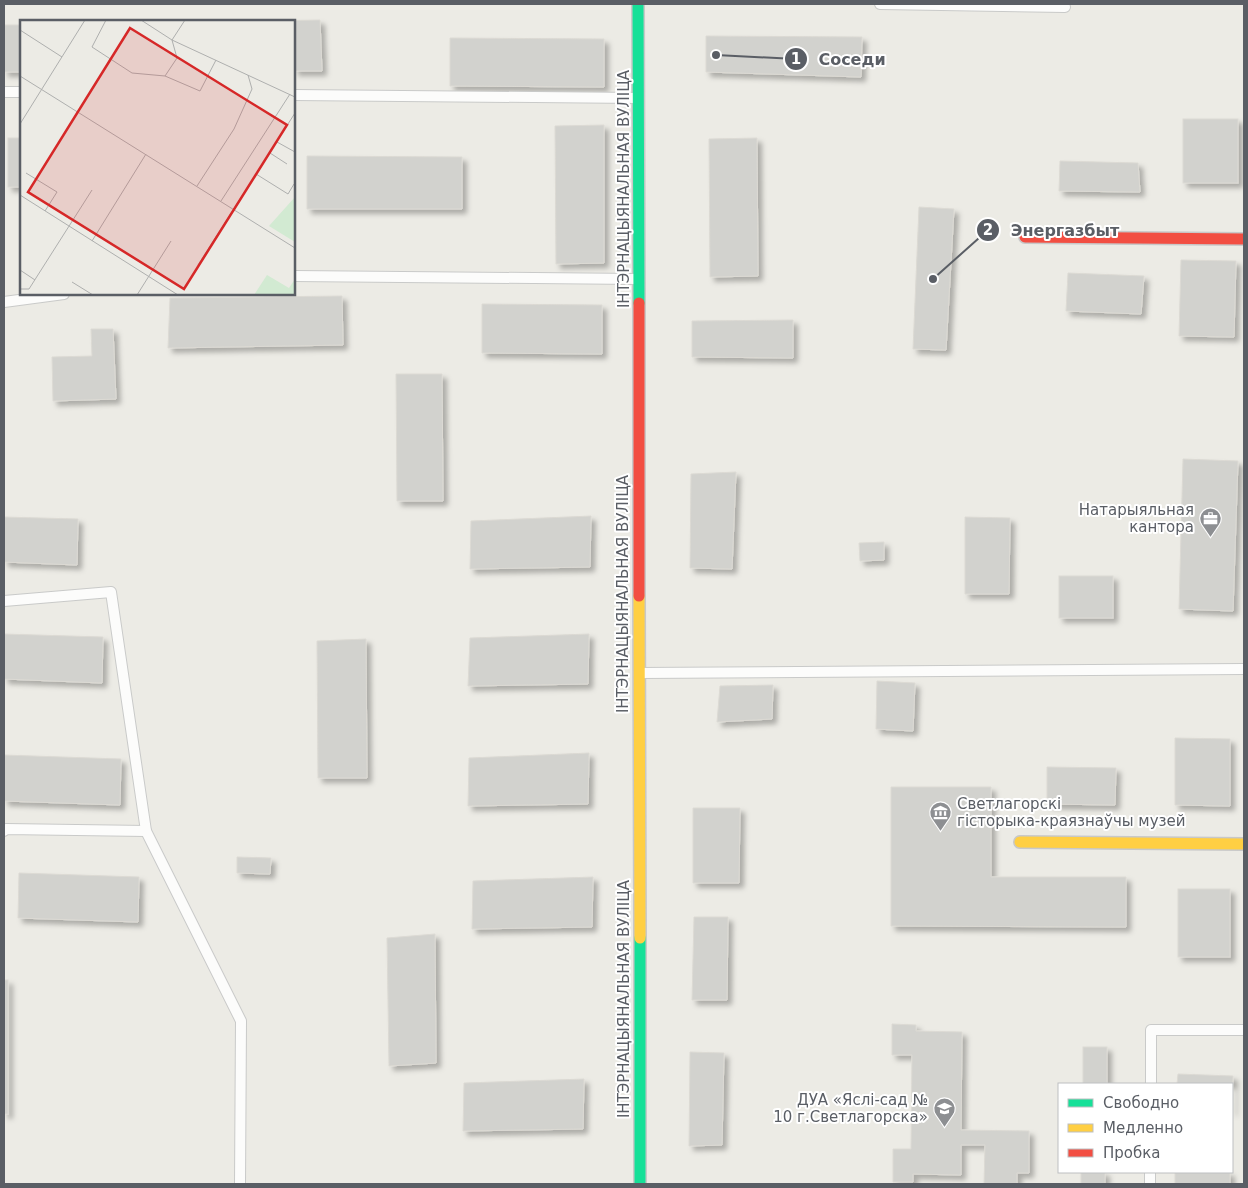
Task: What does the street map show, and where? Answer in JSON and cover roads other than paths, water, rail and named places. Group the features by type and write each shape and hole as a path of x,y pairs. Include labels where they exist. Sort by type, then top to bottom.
{"street":[{"name":"ІНТЭРНАЦЫЯНАЛЬНАЯ ВУЛІЦА","path":"638,4 640,1184"},
{"path":"1025,236 1244,239"},
{"path":"1020,842 1244,844"}],"lane":[{"path":"880,4 1065,7"},
{"path":"4,92 20,92"},
{"path":"295,95 639,98"},
{"path":"295,276 639,279"},
{"path":"4,302 56,295"},
{"path":"4,601 111,592 146,831 241,1021 240,1184"},
{"path":"638,674 1244,669"},
{"path":"4,831 6,829 146,831"},
{"path":"1151,1083 1152,1030 1244,1030"}],"place":[{"name":"Соседи","path":"716,55"},
{"name":"Энергазбыт","path":"933,279"},
{"name":"Натарыяльная кантора","path":"1210,538"},
{"name":"Светлагорскі гісторыка-краязнаўчы музей","path":"941,832"},
{"name":"ДУА «Яслі-сад № 10 г.Светлагорска»","path":"944,1128"}]}
